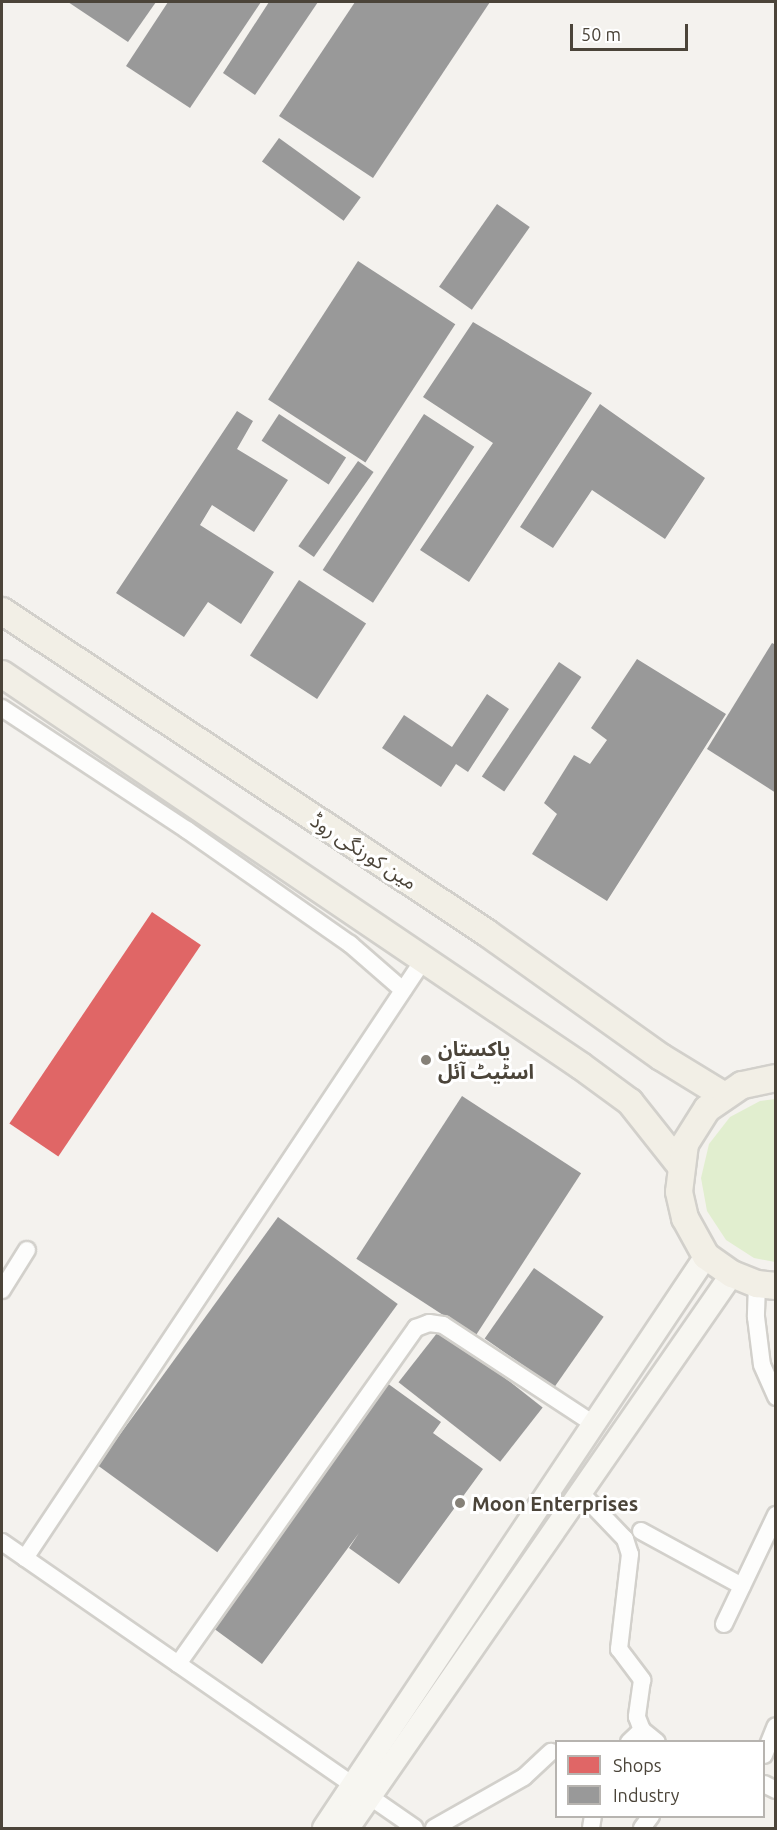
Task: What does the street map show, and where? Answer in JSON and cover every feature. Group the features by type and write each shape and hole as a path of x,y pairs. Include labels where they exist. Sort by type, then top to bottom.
{"main road":[{"name":"مین کورنگی روڈ","path":"2,611 487,933 661,1057 723,1095"},
{"path":"2,674 424,959 630,1102 680,1164"},
{"path":"766,1285 732,1274 706,1256 685,1218 679,1192 680,1164 694,1126 723,1095 742,1085 776,1078"},
{"path":"348,1828 361,1792 594,1424 706,1256"},
{"path":"324,1828 361,1792 580,1492 732,1274"}],"street":[{"path":"2,708 322,923 403,990"},
{"path":"25,1558 424,959"},
{"path":"2,1290 27,1250"},
{"path":"766,1285 756,1317 762,1365 776,1397"},
{"path":"178,1664 416,1328 429,1323 443,1325 594,1424"},
{"path":"580,1492 625,1539 630,1554 619,1649 642,1680 636,1707 642,1730 654,1740"},
{"path":"724,1624 776,1515"},
{"path":"641,1531 741,1586"},
{"path":"2,1542 416,1828"},
{"path":"765,1753 776,1726"},
{"path":"631,1740 642,1730"},
{"path":"434,1828 524,1777 551,1752"}],"green space":[{"path":"776,1099 775,1262 754,1258 726,1240 707,1211 701,1178 709,1144 730,1117 760,1101"}],"building: Shops":[{"path":"152,912 201,945 58,1156 9,1123"}],"building: Industry":[{"path":"68,2 156,2 128,42"},
{"path":"168,2 261,2 190,108 126,66"},
{"path":"269,2 318,2 255,95 223,73"},
{"path":"355,2 490,2 373,178 279,116"},
{"path":"279,138 361,197 344,221 262,161"},
{"path":"497,204 530,227 472,310 439,287"},
{"path":"358,261 455,324 365,463 268,399"},
{"path":"473,322 592,393 469,582 420,550 493,443 423,397"},
{"path":"600,404 705,478 665,539 592,490 553,548 520,527"},
{"path":"237,411 253,421 237,449 288,480 254,532 212,505 200,525 274,572 241,624 208,602 184,637 116,593"},
{"path":"279,414 346,458 329,484 262,441"},
{"path":"424,414 474,447 373,603 323,570"},
{"path":"358,461 374,472 314,557 298,546"},
{"path":"299,580 366,624 317,699 250,655"},
{"path":"772,643 776,645 776,793 707,749"},
{"path":"637,659 726,714 607,901 532,854 557,814 544,803 574,755 590,764 607,740 591,728"},
{"path":"559,662 581,677 504,792 482,776"},
{"path":"487,694 509,709 468,772 456,764 441,787 382,748 404,715 452,747"},
{"path":"462,1096 581,1173 475,1336 356,1259"},
{"path":"278,1217 398,1304 217,1552 98,1465"},
{"path":"534,1268 604,1317 554,1387 485,1338"},
{"path":"441,1328 543,1407 500,1462 399,1382"},
{"path":"387,1383 441,1422 433,1433 483,1469 399,1584 349,1548 359,1533 262,1664 209,1625"}],"place":[{"name":"پاکستان اسٹیٹ آئل","path":"426,1060"},
{"name":"Moon Enterprises","path":"460,1503"}]}
